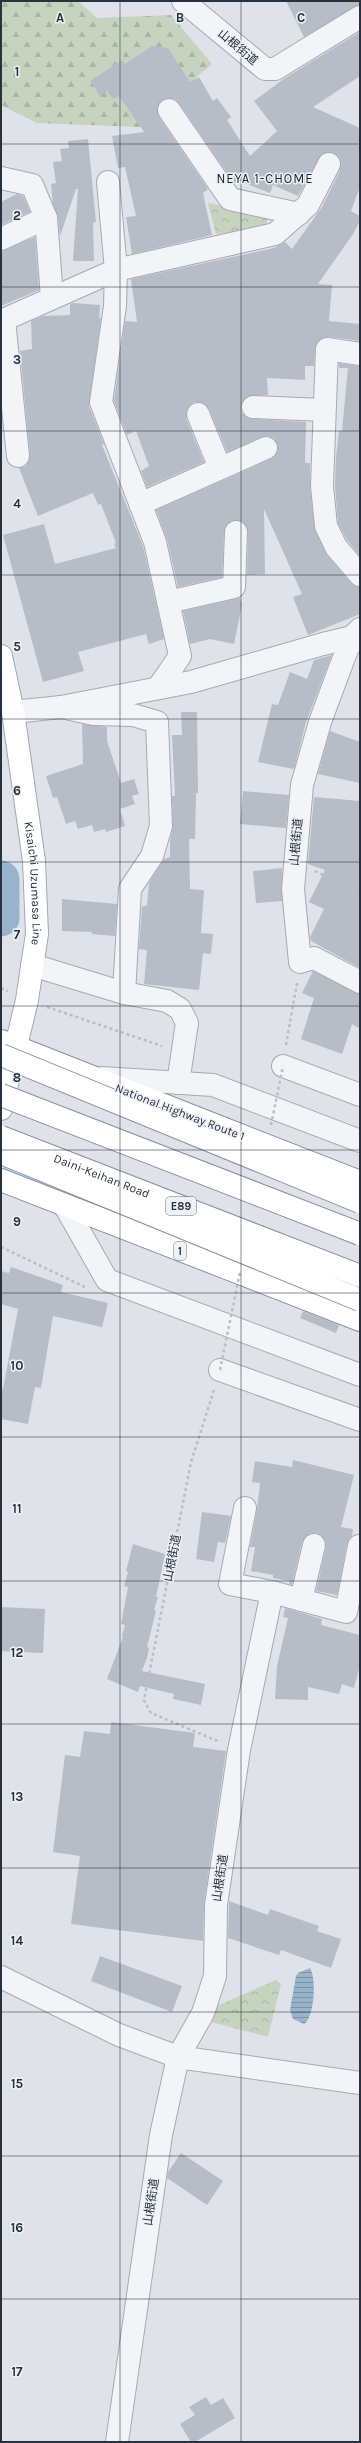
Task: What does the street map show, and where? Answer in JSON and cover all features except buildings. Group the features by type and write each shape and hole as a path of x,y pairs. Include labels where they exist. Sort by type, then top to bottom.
{"main road":[{"name":"Kisaichi Uzumasa Line","path":"1,656 10,720 34,861 37,934 27,1000 6,1047 1,1109"},
{"name":"National Highway Route 1","path":"6,1047 93,1078 360,1182"},
{"path":"6,1047 360,1202"},
{"path":"1,1095 360,1234"},
{"name":"Daini-Keihan Road","path":"1,1137 360,1276"},
{"path":"1,1153 360,1300"},
{"name":"1","path":"1,1180 360,1320"}],"street":[{"name":"山根街道","path":"183,1 265,69 275,69 360,18"},
{"path":"169,110 230,199 299,214"},
{"path":"18,456 3,320 116,270 275,234 308,205 329,164"},
{"path":"1,178 32,185 46,218 52,298"},
{"path":"108,182 116,270 115,306 101,402 155,542 180,656 158,688"},
{"path":"1,239 46,218"},
{"path":"360,354 327,349 323,410 322,486 326,526 336,547 360,575"},
{"path":"253,407 323,410"},
{"path":"198,414 220,468"},
{"path":"140,504 266,448"},
{"path":"168,602 234,587 236,532"},
{"name":"山根街道","path":"300,962 293,889 302,785 320,722 357,636"},
{"path":"10,720 61,707 191,682 357,636"},
{"path":"61,707 94,714 133,715 157,722 161,826 152,856 130,889 124,993"},
{"path":"300,962 314,958 360,982"},
{"path":"32,966 124,993 167,1001 180,1009 187,1023 178,1083"},
{"path":"284,1058 360,1095"},
{"path":"93,1078 213,1085 360,1141"},
{"path":"65,1206 107,1280 360,1375"},
{"path":"218,1377 360,1420"},
{"path":"245,1508 230,1584 272,1592 346,1612 359,1546"},
{"path":"301,1600 314,1545"},
{"path":"239,1750 272,1592"},
{"name":"山根街道","path":"117,2442 161,2135 178,2057 203,2013 215,1976 216,1905 239,1750"},
{"path":"1,1977 119,2035 178,2057 360,2083"}],"path":[{"path":"295,861 360,893"},
{"path":"284,1058 300,962"},
{"name":"山根街道","path":"218,1377 191,1462 144,1700 151,1713 239,1750"}],"green space":[{"path":"1,1 78,1 97,18 171,15 212,64 139,127 37,123 1,105"},
{"path":"208,203 258,213 268,217 265,229 216,234"},
{"path":"276,1980 281,1984 268,2037 211,2022 214,2007"}],"water":[{"path":"310,1968 314,1989 310,2014 304,2024 293,2019 290,2010 296,1976 298,1973"}],"waterway":[{"path":"1,879 1,918"}],"district":[{"name":"NEYA 1-CHOME","path":"265,178"}]}
